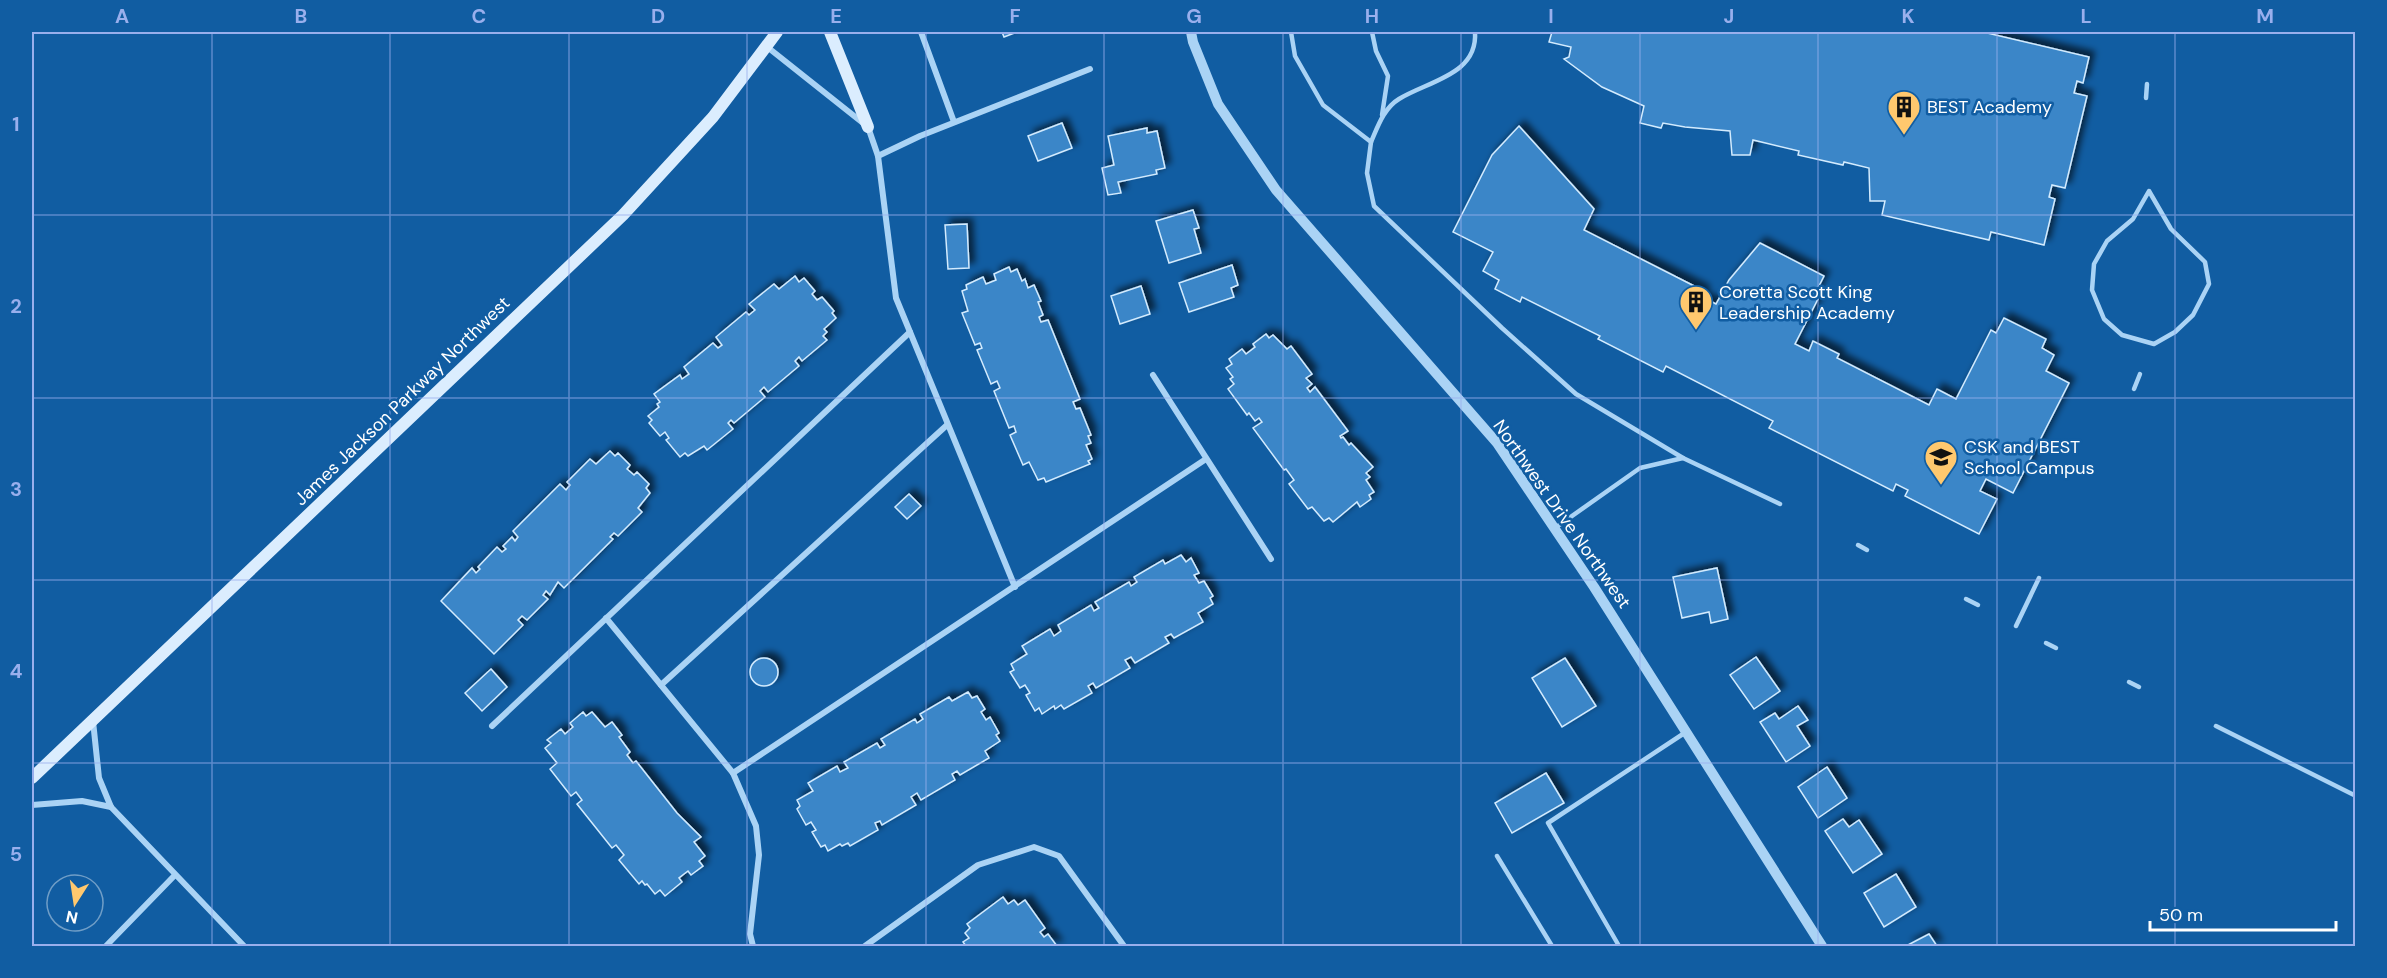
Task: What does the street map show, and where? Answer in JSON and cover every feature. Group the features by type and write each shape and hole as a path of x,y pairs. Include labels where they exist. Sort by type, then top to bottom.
{"main road":[{"name":"James Jackson Parkway Northwest","path":"32,778 622,215 713,117 777,32"},
{"path":"830,32 868,127"}],"street":[{"path":"921,32 954,122"},
{"name":"Northwest Drive Northwest","path":"1191,32 1218,104 1276,190 1497,443 1686,732 1822,946"},
{"path":"766,46 868,127 878,156 896,298 1015,587"},
{"path":"878,156 954,122 1090,69"},
{"path":"492,726 910,332"},
{"path":"1153,375 1271,559"},
{"path":"661,685 947,425"},
{"path":"733,773 1206,459"},
{"path":"606,618 733,773 756,826 759,855 750,934 753,946"},
{"path":"93,719 99,778 111,807 244,946"},
{"path":"32,805 82,801 111,807"},
{"path":"865,946 978,865 1034,846 1059,856 1124,946"},
{"path":"106,946 175,875"}],"lane":[{"path":"1291,32 1294,56 1323,105 1371,142"},
{"path":"1372,32 1376,51 1388,76 1382,116 1371,142 1367,173 1374,206 1502,328 1576,394 1683,458 1780,504"},
{"path":"1382,116 1398,99 1446,77 1469,60 1475,32"},
{"path":"2146,98 2147,84"},
{"path":"2149,191 2171,229 2205,262 2209,284 2193,315 2175,332 2154,344 2122,335 2104,319 2092,290 2094,264 2107,241 2133,219 2149,191"},
{"path":"2134,389 2140,374"},
{"path":"1554,528 1640,468 1683,458"},
{"path":"1858,545 1867,550"},
{"path":"2016,626 2039,578"},
{"path":"1966,599 1978,605"},
{"path":"2046,643 2056,648"},
{"path":"2129,682 2139,687"},
{"path":"2216,726 2355,796"},
{"path":"1619,946 1548,823 1686,732"},
{"path":"1497,856 1552,946"}],"building":[{"path":"1002,32 1017,32 1004,37"},
{"name":"BEST Academy","path":"1552,32 1983,32 2089,57 2083,83 2077,81 2074,93 2087,96 2065,188 2052,185 2049,197 2055,199 2044,245 1991,232 1989,240 1882,215 1885,201 1870,201 1869,168 1798,155 1799,151 1753,140 1750,155 1732,155 1730,131 1663,123 1661,128 1640,123 1644,106 1602,87 1564,59 1569,57 1571,47 1549,42"},
{"path":"1062,123 1072,148 1038,161 1028,136"},
{"name":"Coretta Scott King Leadership Academy","path":"1519,126 1594,209 1584,230 1704,291 1702,297 1716,304 1729,280 1760,243 1824,276 1814,296 1818,299 1795,344 1809,351 1813,341 1839,354 1837,358 1929,405 1937,389 1956,399 1991,330 1996,333 2004,318 2046,339 2042,348 2054,355 2046,371 2069,383 2013,493 1986,479 1980,491 1997,499 1979,534 1905,496 1908,490 1896,484 1893,491 1769,428 1773,421 1666,366 1663,372 1598,339 1600,336 1522,297 1520,302 1495,289 1499,280 1483,271 1493,252 1453,232 1492,155"},
{"path":"1147,128 1147,133 1157,131 1165,168 1156,170 1157,174 1118,182 1121,193 1108,195 1102,168 1114,165 1108,136"},
{"path":"1193,210 1199,228 1194,229 1201,253 1169,263 1156,221"},
{"path":"967,224 969,268 948,269 945,225"},
{"path":"1232,265 1238,285 1231,288 1234,297 1189,312 1179,283"},
{"path":"1009,267 1011,272 1017,269 1022,281 1025,279 1028,288 1034,285 1041,301 1038,302 1043,315 1039,317 1041,322 1048,320 1080,399 1073,402 1076,409 1080,408 1091,435 1088,436 1091,443 1086,445 1092,459 1088,461 1090,464 1046,482 1044,478 1038,480 1029,462 1023,465 1010,435 1016,432 1014,426 1009,428 994,391 1000,388 997,381 991,384 977,350 982,348 980,343 975,345 962,313 968,311 962,291 967,289 966,285 983,277 986,284 996,280 994,274"},
{"path":"795,276 799,282 804,278 815,291 812,294 817,300 822,297 834,311 832,313 836,318 824,329 827,332 823,336 827,340 802,361 799,357 795,361 799,366 768,392 764,387 760,391 765,397 734,423 731,420 728,423 733,429 707,450 704,446 688,456 685,453 680,457 666,440 669,438 665,432 660,436 649,423 652,420 648,416 659,407 657,404 660,402 654,394 680,375 682,379 689,374 684,367 713,343 718,348 722,345 716,337 746,312 749,315 755,310 749,304 774,284 779,289"},
{"path":"1141,286 1150,314 1120,324 1111,296"},
{"path":"1266,334 1269,338 1273,335 1287,349 1291,346 1312,374 1306,378 1312,384 1307,388 1310,392 1315,387 1348,431 1340,436 1341,438 1343,437 1349,445 1351,443 1373,467 1366,473 1370,477 1366,480 1374,492 1369,495 1371,499 1360,507 1357,502 1333,522 1329,518 1324,521 1312,507 1308,509 1289,484 1294,480 1253,428 1262,422 1259,418 1255,421 1249,413 1247,415 1228,389 1234,384 1230,379 1233,377 1226,368 1232,364 1229,359 1242,349 1246,354 1255,347 1253,344"},
{"path":"610,451 615,456 618,453 630,465 627,469 634,475 637,472 649,484 646,488 650,493 638,508 642,512 618,536 614,533 610,537 613,539 564,588 558,582 550,595 546,591 543,595 548,599 527,620 522,616 518,620 523,625 494,654 441,601 472,568 476,573 480,569 478,567 497,547 502,552 506,549 503,546 512,537 515,541 518,537 513,531 560,484 566,490 570,485 567,482 590,459 596,464"},
{"path":"909,494 921,506 907,519 895,507"},
{"path":"1181,555 1186,562 1191,558 1199,573 1194,575 1199,583 1204,581 1213,596 1210,598 1213,604 1198,613 1203,622 1174,638 1171,634 1165,637 1169,643 1135,663 1131,657 1125,660 1130,668 1096,688 1093,683 1088,686 1092,693 1064,709 1061,705 1055,709 1054,706 1042,714 1039,708 1035,711 1026,695 1030,693 1025,685 1020,688 1010,672 1014,670 1011,664 1027,654 1022,646 1050,629 1054,636 1061,631 1058,625 1091,605 1094,611 1099,608 1095,602 1129,582 1131,586 1137,582 1134,577 1163,560 1165,564"},
{"path":"1717,568 1728,619 1711,623 1709,612 1682,618 1673,577"},
{"path":"1756,657 1780,691 1754,709 1730,675"},
{"path":"764,658 774,662 778,672 774,682 764,686 754,682 750,672 754,662"},
{"path":"1565,658 1596,706 1562,727 1532,678"},
{"path":"491,669 507,687 482,711 465,693"},
{"path":"968,692 972,698 977,696 985,709 981,712 986,720 990,717 999,733 996,735 1000,741 985,751 989,758 960,775 957,771 952,774 955,780 921,800 917,793 911,797 916,805 882,825 880,821 875,823 878,830 850,846 848,843 842,846 840,844 828,851 825,845 821,847 812,832 816,830 811,822 806,825 797,809 800,806 797,800 813,791 808,783 837,766 840,772 848,768 844,762 877,743 880,748 885,745 881,739 915,719 917,723 923,719 920,714 949,697 952,701"},
{"path":"1798,706 1808,720 1797,726 1810,746 1786,762 1760,722 1775,713 1779,719"},
{"path":"583,712 586,716 592,712 605,727 612,722 622,735 619,737 630,752 627,755 633,763 636,761 677,813 701,837 694,842 705,856 699,861 703,866 691,875 688,871 679,878 682,882 665,896 660,890 655,894 642,881 639,884 619,860 624,855 616,845 612,848 577,804 582,800 576,792 571,796 550,769 557,763 545,748 551,743 547,740 561,729 565,734 573,727 570,723"},
{"path":"1827,767 1847,798 1818,818 1798,787"},
{"path":"1546,773 1564,803 1512,833 1495,803"},
{"path":"1843,819 1849,827 1859,820 1882,854 1853,873 1825,831"},
{"path":"1896,874 1916,907 1884,927 1864,893"},
{"path":"1003,897 1008,904 1014,900 1018,905 1025,900 1045,928 1040,932 1044,937 1048,934 1057,946 966,946 963,942 969,938 965,933 970,928 967,924"},
{"path":"1929,934 1937,946 1906,946"}],"place":[{"name":"BEST Academy","path":"1904,136"},
{"name":"Coretta Scott King Leadership Academy","path":"1696,331"},
{"name":"CSK and BEST School Campus","path":"1941,486"}]}
